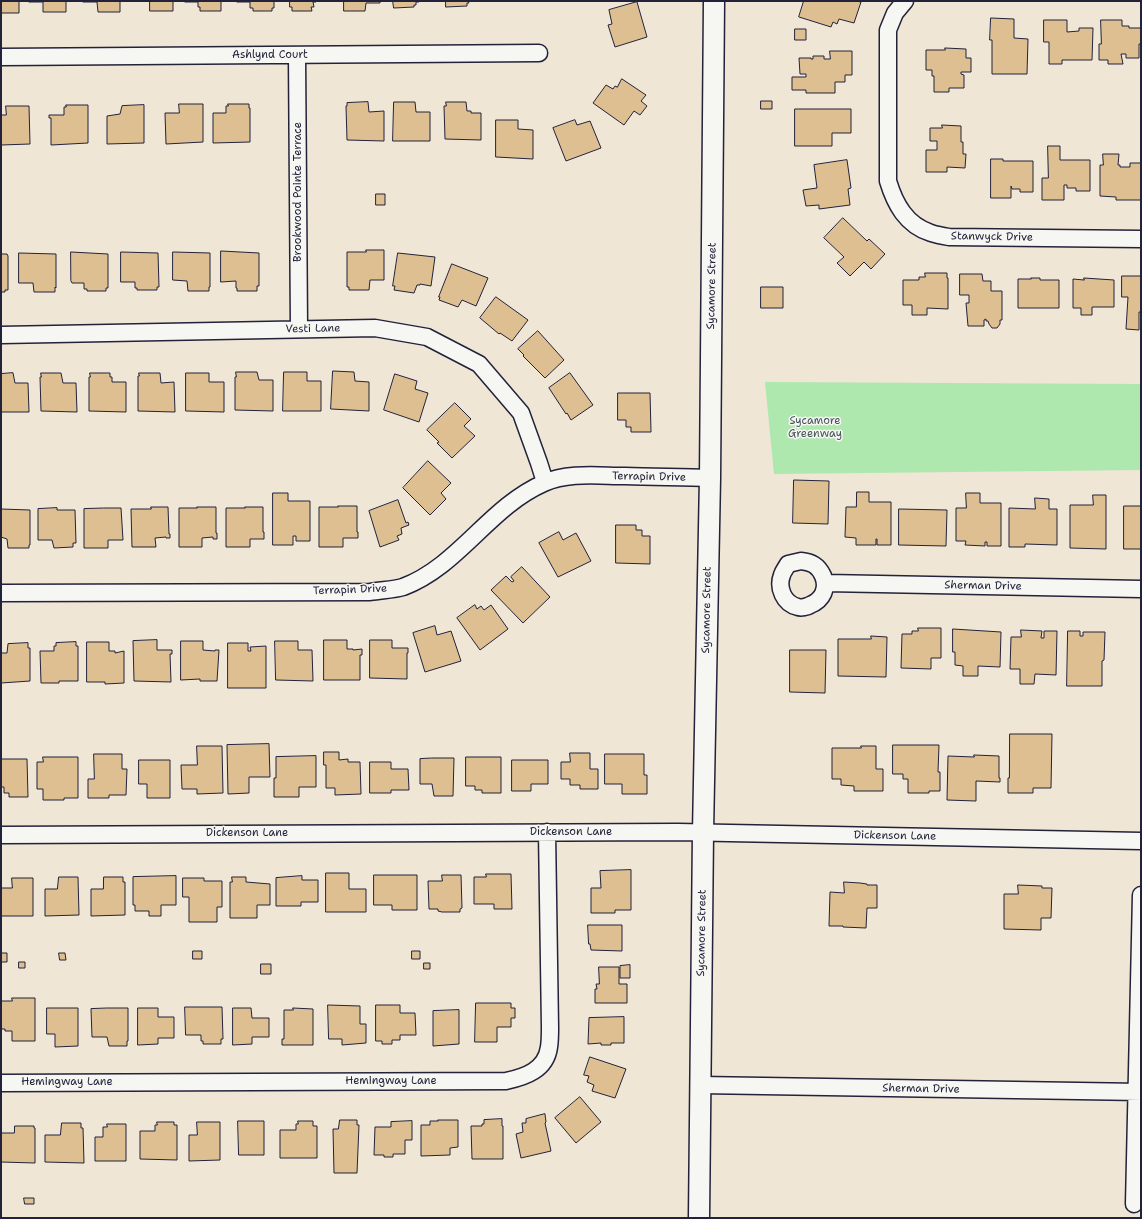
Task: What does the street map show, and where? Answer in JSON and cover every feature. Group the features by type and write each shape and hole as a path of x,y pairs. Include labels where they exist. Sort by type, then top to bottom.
{"street":[{"name":"Sycamore Street","path":"699,1218 703,832 710,478 714,1"},
{"name":"Stanwyck Drive","path":"905,1 895,13 888,30 888,181 893,198 901,212 914,225 930,233 949,237 1141,239"},
{"name":"Ashlynd Court","path":"1,57 539,53"},
{"name":"Brookwood Pointe Terrace","path":"297,55 299,329"},
{"name":"Vesti Lane","path":"1,335 375,328 427,337 479,364 521,413 539,463 544,482"},
{"name":"Terrapin Drive","path":"1,592 370,592 402,587 426,576 447,561 506,506 516,498 544,482 574,475 710,478"},
{"name":"Sherman Drive","path":"826,584 1141,589"},
{"name":"Hemingway Lane","path":"1,1083 506,1081 522,1077 536,1070 549,1049 547,832"},
{"name":"Dickenson Lane","path":"1,835 703,832 1141,841"},
{"path":"1134,1204 1139,1092 1141,895"},
{"name":"Sherman Drive","path":"700,1085 1139,1092"}],"green space":[{"name":"Sycamore Greenway","path":"765,382 1141,384 1141,470 774,474"}],"building":[{"path":"1,1 19,1 19,13 1,13"},
{"path":"29,1 66,1 66,12 43,12 43,2"},
{"path":"83,1 120,1 120,12 98,12 97,2"},
{"path":"150,1 173,1 173,11 150,11"},
{"path":"185,1 221,1 221,11 200,11 198,2"},
{"path":"237,1 274,1 274,8 272,8 272,11 253,11 253,8 250,8 250,2"},
{"path":"290,1 316,2 313,2 314,7 311,7 312,11 292,11"},
{"path":"344,1 380,1 380,3 366,3 365,11 344,11"},
{"path":"393,1 419,2 416,2 414,7 394,8"},
{"path":"446,1 468,1 469,3 467,3 467,6 446,7"},
{"path":"804,1 861,2 854,23 839,19 837,24 833,22 831,27 799,17"},
{"path":"637,2 647,37 615,47 608,25 612,24 609,10"},
{"path":"991,18 1014,19 1014,38 1028,39 1027,74 992,74 992,40 990,40"},
{"path":"1044,20 1067,20 1067,32 1079,31 1079,28 1093,28 1092,60 1062,60 1062,64 1049,64 1049,42 1044,42"},
{"path":"1101,20 1122,20 1122,26 1129,26 1129,28 1141,28 1139,58 1126,58 1126,54 1121,54 1123,64 1108,64 1108,60 1099,60"},
{"path":"795,29 806,29 806,40 795,40"},
{"path":"945,48 966,49 966,58 971,58 971,72 961,72 961,74 964,75 964,88 949,88 949,92 934,92 934,76 932,76 932,70 926,70 926,50 945,50"},
{"path":"830,51 852,51 852,75 845,75 845,82 835,82 835,93 806,93 806,90 792,90 792,77 806,77 806,74 800,74 799,58 813,59 813,56 824,56 824,59 830,59"},
{"path":"622,79 646,95 641,101 647,106 640,115 634,111 624,125 593,103 606,85 613,89 615,86 617,87"},
{"path":"761,101 772,101 772,109 761,109"},
{"path":"368,102 369,112 384,111 384,141 347,140 347,103"},
{"path":"394,102 415,102 416,112 430,112 430,141 393,141"},
{"path":"446,102 466,102 467,111 471,111 471,113 481,113 481,140 445,139 444,106 446,106"},
{"path":"179,104 203,104 203,142 166,144 165,113 179,113"},
{"path":"228,104 249,104 250,142 213,143 213,113 226,113 226,106 228,106"},
{"path":"66,105 88,105 88,143 51,145 51,118 49,118 49,115 64,115 64,107 66,107"},
{"path":"144,105 144,143 107,144 107,116 120,114 122,106"},
{"path":"6,106 29,106 30,144 1,145 1,115 6,115"},
{"path":"795,109 851,109 851,133 832,133 832,146 795,146"},
{"path":"496,120 518,120 518,129 533,130 533,159 496,157"},
{"path":"575,120 577,125 590,121 601,148 566,161 553,128"},
{"path":"942,125 961,126 963,154 966,154 965,168 947,167 947,172 926,172 926,150 937,150 937,141 930,141 930,128 942,128"},
{"path":"1048,146 1060,146 1060,160 1090,160 1090,191 1076,191 1076,188 1067,188 1067,185 1064,185 1064,200 1042,200 1042,178 1048,178"},
{"path":"1103,154 1119,154 1118,165 1120,165 1120,167 1130,167 1130,163 1141,163 1141,200 1116,200 1116,197 1100,196 1100,165 1103,165"},
{"path":"991,159 1003,159 1003,161 1033,161 1033,192 1020,192 1020,189 1012,189 1011,186 1011,198 991,198"},
{"path":"847,160 851,188 848,189 850,205 819,209 819,205 806,206 803,190 817,188 814,165"},
{"path":"376,194 385,194 385,205 376,205"},
{"path":"843,218 867,241 869,239 885,254 871,269 864,262 850,276 837,263 844,257 824,238"},
{"path":"366,250 384,250 384,280 370,280 369,290 349,290 349,287 347,287 347,252 366,252"},
{"path":"221,251 259,253 259,286 257,286 257,291 237,291 236,281 221,282"},
{"path":"71,252 108,254 108,288 106,288 106,291 87,291 87,289 84,289 84,283 72,283"},
{"path":"121,252 158,253 159,287 157,287 157,290 137,290 137,288 135,288 135,282 121,282"},
{"path":"173,252 210,253 209,291 188,291 187,281 173,280"},
{"path":"19,253 56,254 55,292 34,292 33,283 19,283"},
{"path":"398,253 435,257 431,286 420,284 417,285 414,293 394,290 395,286 393,286"},
{"path":"1,254 7,254 8,256 8,290 5,290 5,292 1,292"},
{"path":"452,264 488,278 476,306 462,300 458,307 439,300"},
{"path":"925,273 947,273 948,309 927,308 927,315 912,315 912,305 903,305 903,280 919,280 919,277 925,277"},
{"path":"960,274 982,274 983,281 991,281 991,291 1002,291 1002,320 1000,320 1000,324 997,328 992,328 986,319 984,320 984,326 968,326 966,303 969,303 969,295 960,295"},
{"path":"1122,276 1141,276 1141,312 1139,312 1139,330 1126,329 1128,297 1122,297"},
{"path":"1040,278 1040,280 1059,280 1059,308 1018,308 1018,279"},
{"path":"1084,278 1114,280 1114,307 1092,307 1092,315 1081,315 1081,308 1073,308 1073,279 1084,280"},
{"path":"761,287 783,287 783,308 761,308"},
{"path":"496,297 528,320 512,341 500,333 499,334 480,318"},
{"path":"538,331 564,360 545,378 518,349"},
{"path":"333,371 354,372 355,381 369,382 369,411 331,409"},
{"path":"236,372 257,372 259,380 273,380 273,411 235,410"},
{"path":"284,372 307,372 307,381 321,381 321,411 283,411"},
{"path":"13,373 15,383 28,383 29,412 1,412 1,374"},
{"path":"41,373 61,373 63,383 76,383 77,412 41,411"},
{"path":"90,373 110,373 112,382 126,382 126,412 89,411"},
{"path":"139,373 160,373 161,383 174,382 175,412 138,411"},
{"path":"186,373 209,373 209,382 224,382 224,412 186,411"},
{"path":"570,373 593,405 571,420 549,388"},
{"path":"395,374 417,381 415,389 428,393 419,422 384,410"},
{"path":"618,393 650,393 651,432 631,432 631,427 626,427 626,420 618,420"},
{"path":"455,403 471,419 464,426 475,436 452,458 427,430"},
{"path":"428,461 451,483 441,493 446,499 430,515 403,488"},
{"path":"794,480 829,481 828,524 793,523"},
{"path":"857,492 869,492 869,502 891,502 891,545 877,545 876,539 876,545 856,545 856,538 845,537 846,507 856,507"},
{"path":"273,493 288,493 288,501 310,501 310,541 296,541 296,536 293,536 293,545 273,545"},
{"path":"966,493 980,493 980,503 1001,503 1001,546 987,546 987,542 985,542 985,546 965,545 966,541 956,541 956,508 966,508"},
{"path":"1093,495 1106,495 1106,549 1070,548 1070,505 1093,505"},
{"path":"1035,498 1049,499 1049,509 1057,509 1057,545 1025,544 1025,547 1009,547 1009,508 1035,509"},
{"path":"398,500 406,523 408,522 409,525 401,528 402,534 397,536 399,540 380,547 369,511"},
{"path":"357,506 358,538 343,538 343,547 319,547 319,507"},
{"path":"1124,506 1141,506 1141,549 1124,549"},
{"path":"151,507 168,507 170,538 155,538 156,547 132,547 131,509 151,509"},
{"path":"216,507 217,539 213,539 213,537 202,538 202,547 179,547 179,508"},
{"path":"263,507 264,539 250,539 250,547 226,547 226,508"},
{"path":"57,508 57,510 75,510 76,543 73,543 73,547 54,548 52,540 38,540 38,509"},
{"path":"121,508 123,540 108,540 108,548 84,548 84,509"},
{"path":"1,509 30,510 29,548 8,548 7,539 1,537"},
{"path":"899,509 947,510 946,546 899,545"},
{"path":"616,525 636,525 636,530 642,530 642,536 650,536 650,564 616,563"},
{"path":"559,532 563,540 576,533 591,561 558,577 539,543"},
{"path":"522,567 550,597 523,623 491,590 506,576 512,582 514,581 511,577"},
{"path":"475,605 477,609 481,606 484,610 491,605 508,629 480,650 457,618"},
{"path":"435,626 437,635 451,631 461,661 425,672 413,633"},
{"path":"918,628 941,628 941,658 931,658 931,669 901,668 902,634 912,634 912,631 918,631"},
{"path":"953,629 1001,632 1000,667 978,666 978,676 963,676 963,666 955,665 955,652 953,652"},
{"path":"1021,630 1042,631 1041,638 1044,638 1044,631 1057,631 1056,675 1035,674 1034,684 1020,684 1020,669 1010,669 1011,637 1021,637"},
{"path":"1068,631 1080,631 1080,636 1083,636 1083,632 1105,632 1104,660 1102,661 1102,686 1067,686"},
{"path":"871,636 887,637 886,677 838,676 838,639 871,639"},
{"path":"157,640 157,650 172,650 172,654 170,654 171,682 134,681 133,641"},
{"path":"324,640 347,640 347,649 362,649 362,655 360,655 360,680 324,680"},
{"path":"370,640 392,640 392,648 408,648 407,679 370,678"},
{"path":"181,641 203,641 203,650 219,650 217,681 200,681 200,679 181,680"},
{"path":"275,641 298,641 298,650 312,650 313,681 276,680"},
{"path":"76,642 76,646 78,646 78,681 41,683 40,651 54,651 54,646 56,646 56,643"},
{"path":"87,642 109,642 109,651 115,651 115,653 124,651 124,683 105,684 105,682 87,682"},
{"path":"28,643 28,648 30,648 30,681 1,683 1,653 7,653 8,644"},
{"path":"228,643 248,643 248,651 251,651 250,647 266,646 266,688 228,688"},
{"path":"790,650 826,650 825,693 790,692"},
{"path":"1010,734 1052,734 1051,788 1033,788 1033,793 1008,793"},
{"path":"269,744 270,777 249,777 249,793 228,794 227,745"},
{"path":"893,745 939,745 938,772 940,772 940,791 929,791 929,793 908,793 908,779 903,779 903,774 893,774"},
{"path":"197,746 222,746 223,793 197,794 197,789 182,789 181,765 197,765"},
{"path":"861,746 876,746 876,769 883,769 883,791 854,791 854,786 841,785 841,779 832,779 832,748 861,748"},
{"path":"324,752 339,752 339,760 348,759 348,762 360,762 361,794 335,795 335,788 326,788 326,765 324,765"},
{"path":"570,753 590,753 590,769 598,769 598,789 580,789 580,785 570,785 570,779 561,779 561,762 570,762"},
{"path":"94,754 122,754 122,769 127,769 126,795 109,795 109,798 88,798 88,779 94,779"},
{"path":"605,754 644,754 644,775 647,775 647,794 622,794 622,784 605,784"},
{"path":"974,755 999,756 1000,782 976,781 976,801 947,800 948,756 974,757"},
{"path":"316,756 316,787 299,787 299,797 274,797 276,757"},
{"path":"43,757 78,757 78,798 43,800 43,789 37,789 37,762 43,762"},
{"path":"466,757 501,757 501,793 482,793 482,790 475,790 475,786 466,786"},
{"path":"454,758 453,796 434,796 432,784 420,784 420,759"},
{"path":"1,759 27,759 28,797 9,797 9,793 4,793 4,787 1,787"},
{"path":"139,760 170,760 170,798 147,798 147,784 139,784"},
{"path":"512,760 548,760 548,784 531,784 531,791 512,791"},
{"path":"370,762 391,762 391,769 408,769 409,790 391,790 391,793 370,793"},
{"path":"631,870 631,910 615,910 615,913 591,913 591,888 601,888 600,871"},
{"path":"326,873 349,873 349,889 366,889 366,912 326,912"},
{"path":"486,874 511,874 512,909 494,909 494,904 474,904 474,877 486,877"},
{"path":"374,875 417,875 417,910 392,910 392,905 374,905"},
{"path":"442,875 461,875 462,908 460,909 460,912 442,912 438,911 438,909 429,909 428,881 442,881"},
{"path":"176,876 176,905 161,905 161,916 149,916 149,911 135,911 135,905 133,905 133,877"},
{"path":"302,876 302,880 318,880 318,902 301,902 301,906 276,906 276,878"},
{"path":"59,877 78,877 79,915 45,916 45,889 57,889"},
{"path":"104,877 123,877 123,882 125,882 125,915 91,916 91,889 103,889"},
{"path":"232,877 246,877 246,882 270,884 270,905 257,905 257,918 230,918 230,882 232,882"},
{"path":"12,878 33,878 33,916 1,916 1,888 12,888"},
{"path":"183,878 204,878 204,881 222,881 222,907 217,907 217,922 189,922 189,897 183,897"},
{"path":"844,882 877,885 877,908 867,908 866,928 829,926 830,892 844,893"},
{"path":"1018,885 1052,888 1051,918 1041,918 1041,930 1004,929 1004,894 1018,894"},
{"path":"588,925 622,925 622,951 591,950 589,944"},
{"path":"193,951 202,951 202,959 193,959"},
{"path":"412,951 420,951 420,959 412,959"},
{"path":"1,953 7,953 7,962 1,962"},
{"path":"59,953 65,953 66,960 60,960"},
{"path":"19,962 25,962 25,968 19,968"},
{"path":"424,963 430,963 430,969 424,969"},
{"path":"261,964 271,964 271,974 261,974"},
{"path":"630,965 630,978 620,978 620,966"},
{"path":"599,967 619,967 619,984 627,984 627,1003 595,1003 595,989 597,989 596,984 599,984"},
{"path":"12,998 35,998 35,1041 12,1041 12,1031 5,1031 5,1029 1,1029 1,1001 12,1001"},
{"path":"476,1003 511,1003 511,1008 515,1008 515,1018 511,1018 511,1027 497,1027 497,1042 475,1042"},
{"path":"328,1005 360,1006 360,1024 366,1024 366,1043 342,1045 342,1039 329,1039"},
{"path":"376,1005 400,1005 400,1013 415,1013 416,1035 400,1035 400,1040 392,1040 392,1044 382,1044 382,1041 376,1041"},
{"path":"185,1007 222,1007 223,1039 221,1039 221,1044 203,1044 203,1041 201,1041 201,1035 186,1035"},
{"path":"47,1008 78,1008 78,1046 55,1047 55,1034 47,1034"},
{"path":"128,1008 127,1046 109,1046 107,1037 92,1037 91,1009"},
{"path":"138,1008 158,1008 158,1017 174,1017 174,1038 158,1038 158,1044 138,1045"},
{"path":"233,1008 251,1008 252,1018 269,1018 269,1037 252,1037 252,1044 233,1045"},
{"path":"293,1008 313,1009 313,1045 282,1045 282,1039 284,1039 284,1010 293,1010"},
{"path":"459,1010 459,1044 433,1046 433,1011"},
{"path":"624,1017 624,1043 611,1043 611,1045 601,1045 601,1043 588,1044 589,1018"},
{"path":"590,1057 626,1069 615,1098 592,1091 594,1085 587,1082 589,1076 584,1075"},
{"path":"580,1097 601,1122 576,1143 555,1118"},
{"path":"545,1114 545,1123 551,1151 521,1158 516,1134 523,1132 522,1123 526,1123 526,1119"},
{"path":"502,1119 503,1159 472,1159 471,1126 482,1126 482,1124 484,1124 484,1120"},
{"path":"340,1120 357,1120 357,1125 359,1125 357,1173 334,1173 333,1129 338,1129"},
{"path":"458,1120 458,1147 450,1148 450,1155 421,1156 421,1125 430,1125 430,1121"},
{"path":"238,1121 264,1121 264,1155 239,1155"},
{"path":"298,1121 313,1121 313,1126 317,1126 317,1158 280,1158 280,1130 296,1130 296,1124 298,1124"},
{"path":"412,1121 412,1140 405,1140 405,1154 393,1154 393,1157 374,1155 375,1127 391,1127 391,1122"},
{"path":"157,1122 174,1122 174,1125 177,1125 177,1160 140,1159 140,1131 155,1131 155,1125 157,1125"},
{"path":"197,1122 220,1122 220,1160 189,1161 189,1135 197,1135"},
{"path":"62,1123 81,1123 81,1128 83,1128 84,1163 45,1162 45,1135 60,1135"},
{"path":"107,1124 126,1124 126,1161 95,1161 95,1137 103,1137 103,1127 107,1127"},
{"path":"15,1126 34,1126 35,1163 1,1162 1,1133 14,1133"},
{"path":"24,1198 34,1198 34,1204 25,1204"}]}
